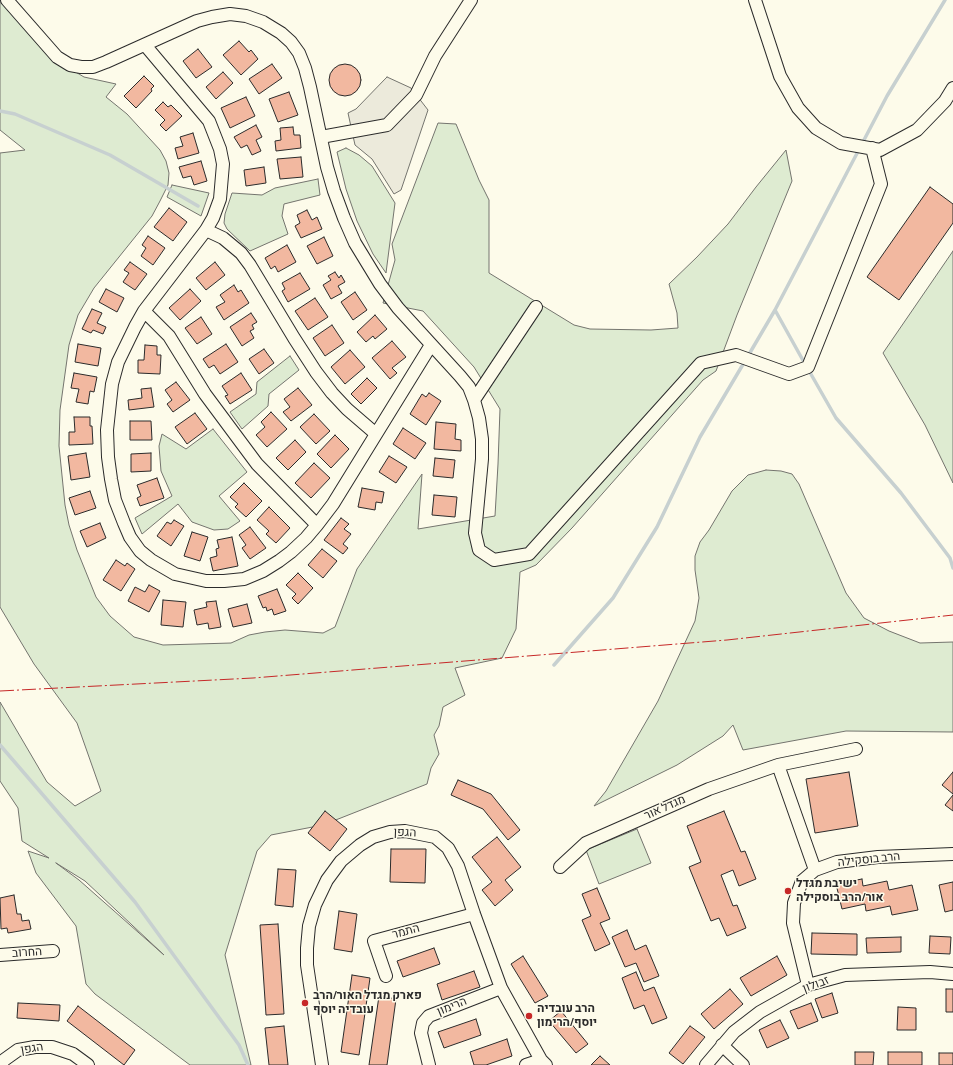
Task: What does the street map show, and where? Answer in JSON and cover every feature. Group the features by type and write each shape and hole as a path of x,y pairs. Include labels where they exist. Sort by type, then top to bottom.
{"street":[{"path":"7,0 57,57 70,64 81,67 93,67 197,21 230,14 246,16 263,22 281,33 291,42 299,53 305,68 334,192 355,243 380,284 398,308 460,376 469,388 474,400 479,418 482,439 482,459 475,533 479,550 494,560 528,554 701,363 736,355 789,374 808,367 882,184 872,148"},
{"path":"321,137 387,124 416,95 435,56 471,0"},
{"path":"755,0 780,76 798,108 816,128 841,143 880,150 917,130 946,101 953,88"},
{"path":"145,45 209,121 220,149 223,164 220,199 213,218 206,230 144,311 127,340 118,362 112,384 107,430 108,457 116,500 130,537 140,551 163,568 175,574 206,581 244,579 263,571 285,557 317,525 343,488 431,345"},
{"path":"206,230 223,238 241,253 250,265 316,372 347,409 376,434"},
{"path":"474,400 536,307"},
{"path":"144,311 169,336 205,394 257,464 317,525"},
{"name":"מגדל אור","path":"560,867 586,843 709,789 778,765 856,749"},
{"path":"778,765 816,870"},
{"name":"הגפן","path":"322,1065 307,965 309,926 315,905 327,880 340,861 360,845 374,837 390,832 405,831 435,837 448,848 458,866 501,988 543,1062"},
{"name":"הרב בוסקילה","path":"808,985 793,923 794,903 802,881 816,870 837,862 878,857 953,854"},
{"name":"התמר","path":"386,976 374,941 474,914"},
{"name":"החרוב","path":"0,955 53,951"},
{"name":"זבולון","path":"706,1065 734,1032 760,1012 808,985 845,975 930,972 953,974"},
{"name":"הרימון","path":"429,1065 421,1033 423,1023 429,1016 501,988"},
{"path":"722,1045 742,1065"},
{"name":"הגפן","path":"1,1065 4,1060 18,1050 35,1047 52,1047 73,1054 88,1065"},
{"path":"526,1065 543,1062"}],"green space":[{"path":"0,0 11,0 69,68 84,77 116,84 106,97 127,114 160,150 166,161 169,173 168,185 152,216 94,288 78,315 69,345 60,410 59,446 65,505 69,525 77,550 96,597 110,616 134,637 163,645 231,643 249,635 265,632 285,630 323,633 335,627 357,569 422,474 418,529 495,516 500,409 474,367 423,311 383,303 395,260 392,244 438,123 456,124 479,180 489,200 489,273 574,325 590,329 651,330 678,328 677,313 669,284 728,224 786,150 792,181 737,315 716,371 703,380 572,528 536,565 520,572 516,629 502,658 455,668 465,695 443,707 439,726 434,735 439,754 431,768 427,784 323,825 271,835 257,851 225,955 251,1065 190,1065 95,994 86,984 76,926 36,873 28,851 49,858 22,841 18,808 0,781 0,702 47,782 75,806 101,791 77,723 34,664 0,607 0,153 25,150 0,130","holes":["56,863 85,881 164,955 79,880"]},
{"path":"346,148 359,155 372,166 395,203 386,273 373,254 357,221 346,189 337,152"},
{"path":"318,179 320,195 284,204 282,216 288,234 250,251 227,229 224,223 225,214 232,193 262,195 275,188"},
{"path":"172,185 209,193 201,216 167,197"},
{"path":"953,251 953,483 925,425 883,353"},
{"path":"290,356 299,370 269,394 268,406 242,429 230,412 256,394 257,382"},
{"path":"213,429 247,472 219,496 240,521 228,529 214,530 192,522 178,504 142,534 135,518 172,496 161,471 159,446 162,434 186,449"},
{"path":"766,470 781,471 792,474 799,484 846,593 864,618 889,631 920,643 953,642 953,732 846,731 743,750 733,725 723,736 677,765 594,806 606,791 658,701 695,621 699,598 695,570 695,556 700,542 709,530 732,491 748,475"},
{"path":"637,829 651,863 599,884 586,850"}],"shaded area":[{"path":"387,77 411,88 428,110 401,190 394,194 372,159 355,145 348,113 356,109"}],"building":[{"path":"239,41 249,52 251,50 258,59 241,75 223,55"},
{"path":"198,49 212,67 196,78 183,61"},
{"path":"272,64 282,78 259,94 249,79"},
{"path":"342,64 348,64 358,71 361,80 360,86 354,93 348,96 342,96 332,89 329,83 329,77 336,67"},
{"path":"223,72 233,83 216,99 206,87"},
{"path":"144,76 154,86 151,89 152,91 136,108 124,96"},
{"path":"289,92 298,115 278,122 269,99"},
{"path":"246,97 255,116 230,128 221,108"},
{"path":"163,102 168,107 171,105 182,116 166,131 160,125 165,120 155,110"},
{"path":"256,125 262,137 256,140 261,151 252,155 247,145 241,148 234,137"},
{"path":"293,127 294,135 300,135 301,148 276,151 275,141 281,140 280,128"},
{"path":"193,133 199,153 178,159 175,148 183,146 180,137"},
{"path":"301,157 303,177 280,179 277,159"},
{"path":"201,161 207,181 194,185 191,176 183,178 179,167"},
{"path":"264,167 266,183 246,186 244,170"},
{"path":"930,187 953,204 953,223 899,300 867,277"},
{"path":"169,208 187,222 173,241 154,227"},
{"path":"307,210 312,220 317,217 322,229 301,238 295,226 300,223 297,215"},
{"path":"148,236 165,248 153,265 141,256 146,248 142,245"},
{"path":"324,237 333,256 317,264 307,246"},
{"path":"287,245 296,262 278,272 275,266 271,269 265,258"},
{"path":"130,262 147,274 135,290 123,282 129,273 124,270"},
{"path":"215,262 225,275 206,290 196,278"},
{"path":"335,272 339,278 341,275 345,282 338,286 342,293 331,299 323,285 331,280 328,276"},
{"path":"300,273 310,289 288,302 282,291 285,289 282,283"},
{"path":"234,285 238,292 241,290 249,303 224,320 216,307 225,302 220,295"},
{"path":"106,289 124,298 117,312 99,302"},
{"path":"190,289 201,301 180,320 169,308"},
{"path":"355,292 367,310 353,320 341,302"},
{"path":"315,298 328,317 308,330 295,311"},
{"path":"92,309 102,313 97,323 106,327 103,334 93,330 91,333 82,329"},
{"path":"251,313 257,322 252,325 254,329 250,331 254,338 242,346 230,327"},
{"path":"375,315 387,329 375,339 373,336 366,342 357,332"},
{"path":"201,317 212,334 197,344 185,328"},
{"path":"332,325 344,343 325,356 313,338"},
{"path":"392,341 406,357 392,368 397,373 390,379 372,358"},
{"path":"78,344 101,348 98,366 75,362"},
{"path":"226,344 238,362 220,374 214,365 209,368 203,359"},
{"path":"145,345 157,346 157,355 161,355 160,374 138,373 138,360 144,360"},
{"path":"264,349 274,363 259,374 249,359"},
{"path":"350,350 365,367 345,384 331,367"},
{"path":"74,373 97,377 94,392 90,391 88,404 76,402 79,389 71,388"},
{"path":"241,373 252,390 230,404 225,396 228,395 222,386"},
{"path":"367,378 377,388 361,404 351,394"},
{"path":"176,382 190,400 173,412 167,404 172,400 165,390"},
{"path":"151,388 154,407 129,410 128,400 142,398 141,389"},
{"path":"298,388 312,405 291,421 283,412 290,407 284,399"},
{"path":"429,393 441,401 426,425 410,414 422,394 426,397"},
{"path":"271,412 287,429 267,447 256,435 265,427 261,422"},
{"path":"195,413 207,429 187,444 175,427"},
{"path":"314,414 330,431 316,444 300,427"},
{"path":"74,417 90,417 93,444 69,445 69,432 75,432"},
{"path":"130,421 151,421 152,440 130,440"},
{"path":"436,422 456,424 455,439 461,440 461,451 434,449"},
{"path":"403,428 426,443 415,459 393,444"},
{"path":"335,435 349,449 331,468 317,454"},
{"path":"295,440 306,452 288,470 276,458"},
{"path":"86,453 90,477 71,480 68,456"},
{"path":"151,453 151,471 131,472 131,454"},
{"path":"389,456 407,467 396,483 379,472"},
{"path":"435,458 455,460 453,478 433,476"},
{"path":"314,463 330,478 311,498 295,483"},
{"path":"157,478 164,498 140,506 137,498 141,496 137,485"},
{"path":"244,483 262,501 246,517 235,507 238,504 230,497"},
{"path":"362,488 384,492 382,503 376,502 375,510 358,507"},
{"path":"90,491 96,508 75,515 69,498"},
{"path":"434,495 457,497 455,517 432,515"},
{"path":"269,507 290,528 276,543 266,534 269,531 257,520"},
{"path":"341,518 349,524 344,529 351,534 343,544 348,548 343,554 324,540"},
{"path":"174,520 184,526 171,546 157,536 167,522 171,524"},
{"path":"100,523 106,538 87,547 80,531"},
{"path":"250,527 266,548 250,559 242,548 246,545 239,535"},
{"path":"192,532 208,537 200,561 184,556"},
{"path":"232,537 238,566 213,571 210,558 217,556 216,549 219,548 217,540"},
{"path":"322,549 337,561 323,578 308,565"},
{"path":"116,560 125,566 127,563 135,569 121,591 103,580"},
{"path":"298,573 313,588 298,604 292,598 296,594 286,585"},
{"path":"149,585 160,591 149,612 128,601 135,587 145,592"},
{"path":"277,589 286,611 274,615 272,609 267,611 266,607 263,608 258,596"},
{"path":"163,600 186,602 183,627 161,625"},
{"path":"216,601 221,627 209,629 208,623 197,625 194,610 207,607 206,602"},
{"path":"247,604 252,623 233,627 228,609"},
{"path":"849,772 858,826 815,833 806,779"},
{"path":"953,772 953,794 942,785"},
{"path":"458,780 491,794 520,830 508,840 483,809 451,795"},
{"path":"953,795 953,811 945,805"},
{"path":"325,811 347,829 330,851 308,833"},
{"path":"724,811 741,852 745,851 756,879 739,886 733,870 721,875 733,906 737,905 746,928 727,936 719,918 711,921 689,867 701,862 687,826"},
{"path":"497,837 521,867 505,880 513,890 495,906 482,890 492,882 472,857"},
{"path":"391,849 426,849 425,883 390,882"},
{"path":"278,869 296,870 293,907 275,905"},
{"path":"862,879 863,886 887,881 889,890 912,885 918,910 892,915 890,906 866,911 865,904 842,909 836,884"},
{"path":"953,882 953,910 945,912 939,885"},
{"path":"597,888 610,919 600,923 610,944 595,951 582,920 591,916 582,894"},
{"path":"14,895 17,914 21,914 22,921 29,920 31,929 8,933 7,928 1,929 0,898"},
{"path":"339,911 357,914 352,952 334,949"},
{"path":"278,924 284,1014 266,1015 260,925"},
{"path":"627,930 635,950 646,945 659,976 644,982 636,963 625,967 612,937"},
{"path":"812,933 857,934 857,955 811,954"},
{"path":"930,936 951,937 950,954 929,953"},
{"path":"901,937 901,952 867,953 866,938"},
{"path":"434,948 440,964 403,977 397,961"},
{"path":"523,956 548,996 535,1003 511,964"},
{"path":"777,956 787,975 751,996 740,978"},
{"path":"474,971 480,987 442,1000 437,984"},
{"path":"636,972 644,991 654,987 667,1018 652,1024 644,1005 634,1009 622,978"},
{"path":"352,975 370,978 359,1055 341,1052"},
{"path":"730,989 743,1004 714,1029 701,1014"},
{"path":"946,989 953,989 953,1012 946,1012"},
{"path":"832,993 838,1013 822,1018 815,999"},
{"path":"379,996 396,999 387,1065 369,1065"},
{"path":"18,1003 60,1005 59,1021 17,1018"},
{"path":"811,1003 818,1021 798,1029 790,1011"},
{"path":"78,1006 135,1050 124,1065 67,1021"},
{"path":"898,1007 916,1008 916,1030 897,1030"},
{"path":"561,1011 588,1044 576,1053 549,1021"},
{"path":"476,1019 481,1035 444,1048 438,1032"},
{"path":"780,1020 789,1038 767,1048 759,1030"},
{"path":"284,1026 288,1065 269,1065 265,1028"},
{"path":"690,1026 705,1037 683,1064 669,1053"},
{"path":"507,1039 512,1056 486,1065 474,1065 470,1052"},
{"path":"855,1052 874,1052 873,1065 855,1065"},
{"path":"888,1052 922,1052 922,1065 888,1065"},
{"path":"939,1053 953,1053 953,1065 939,1065"},
{"path":"600,1056 610,1065 591,1065"}],"waterway":[{"path":"748,356 775,310 887,96 945,0"},
{"path":"0,111 15,114 110,155 198,206"},
{"path":"775,310 805,364"},
{"path":"554,665 613,598 657,527 700,437 745,361"},
{"path":"808,369 836,418 901,493 950,558 953,568"},
{"path":"0,745 135,902 239,1045 248,1065"}],"power":[{"path":"0,691 253,678 727,640 953,615"}],"place":[{"name":"ישיבת מגדל אור/הרב בוסקילה","path":"788,891"},
{"name":"פארק מגדל האור/הרב עובדיה יוסף","path":"305,1003"},
{"name":"הרב עובדיה יוסף/הרימון","path":"529,1016"}]}
